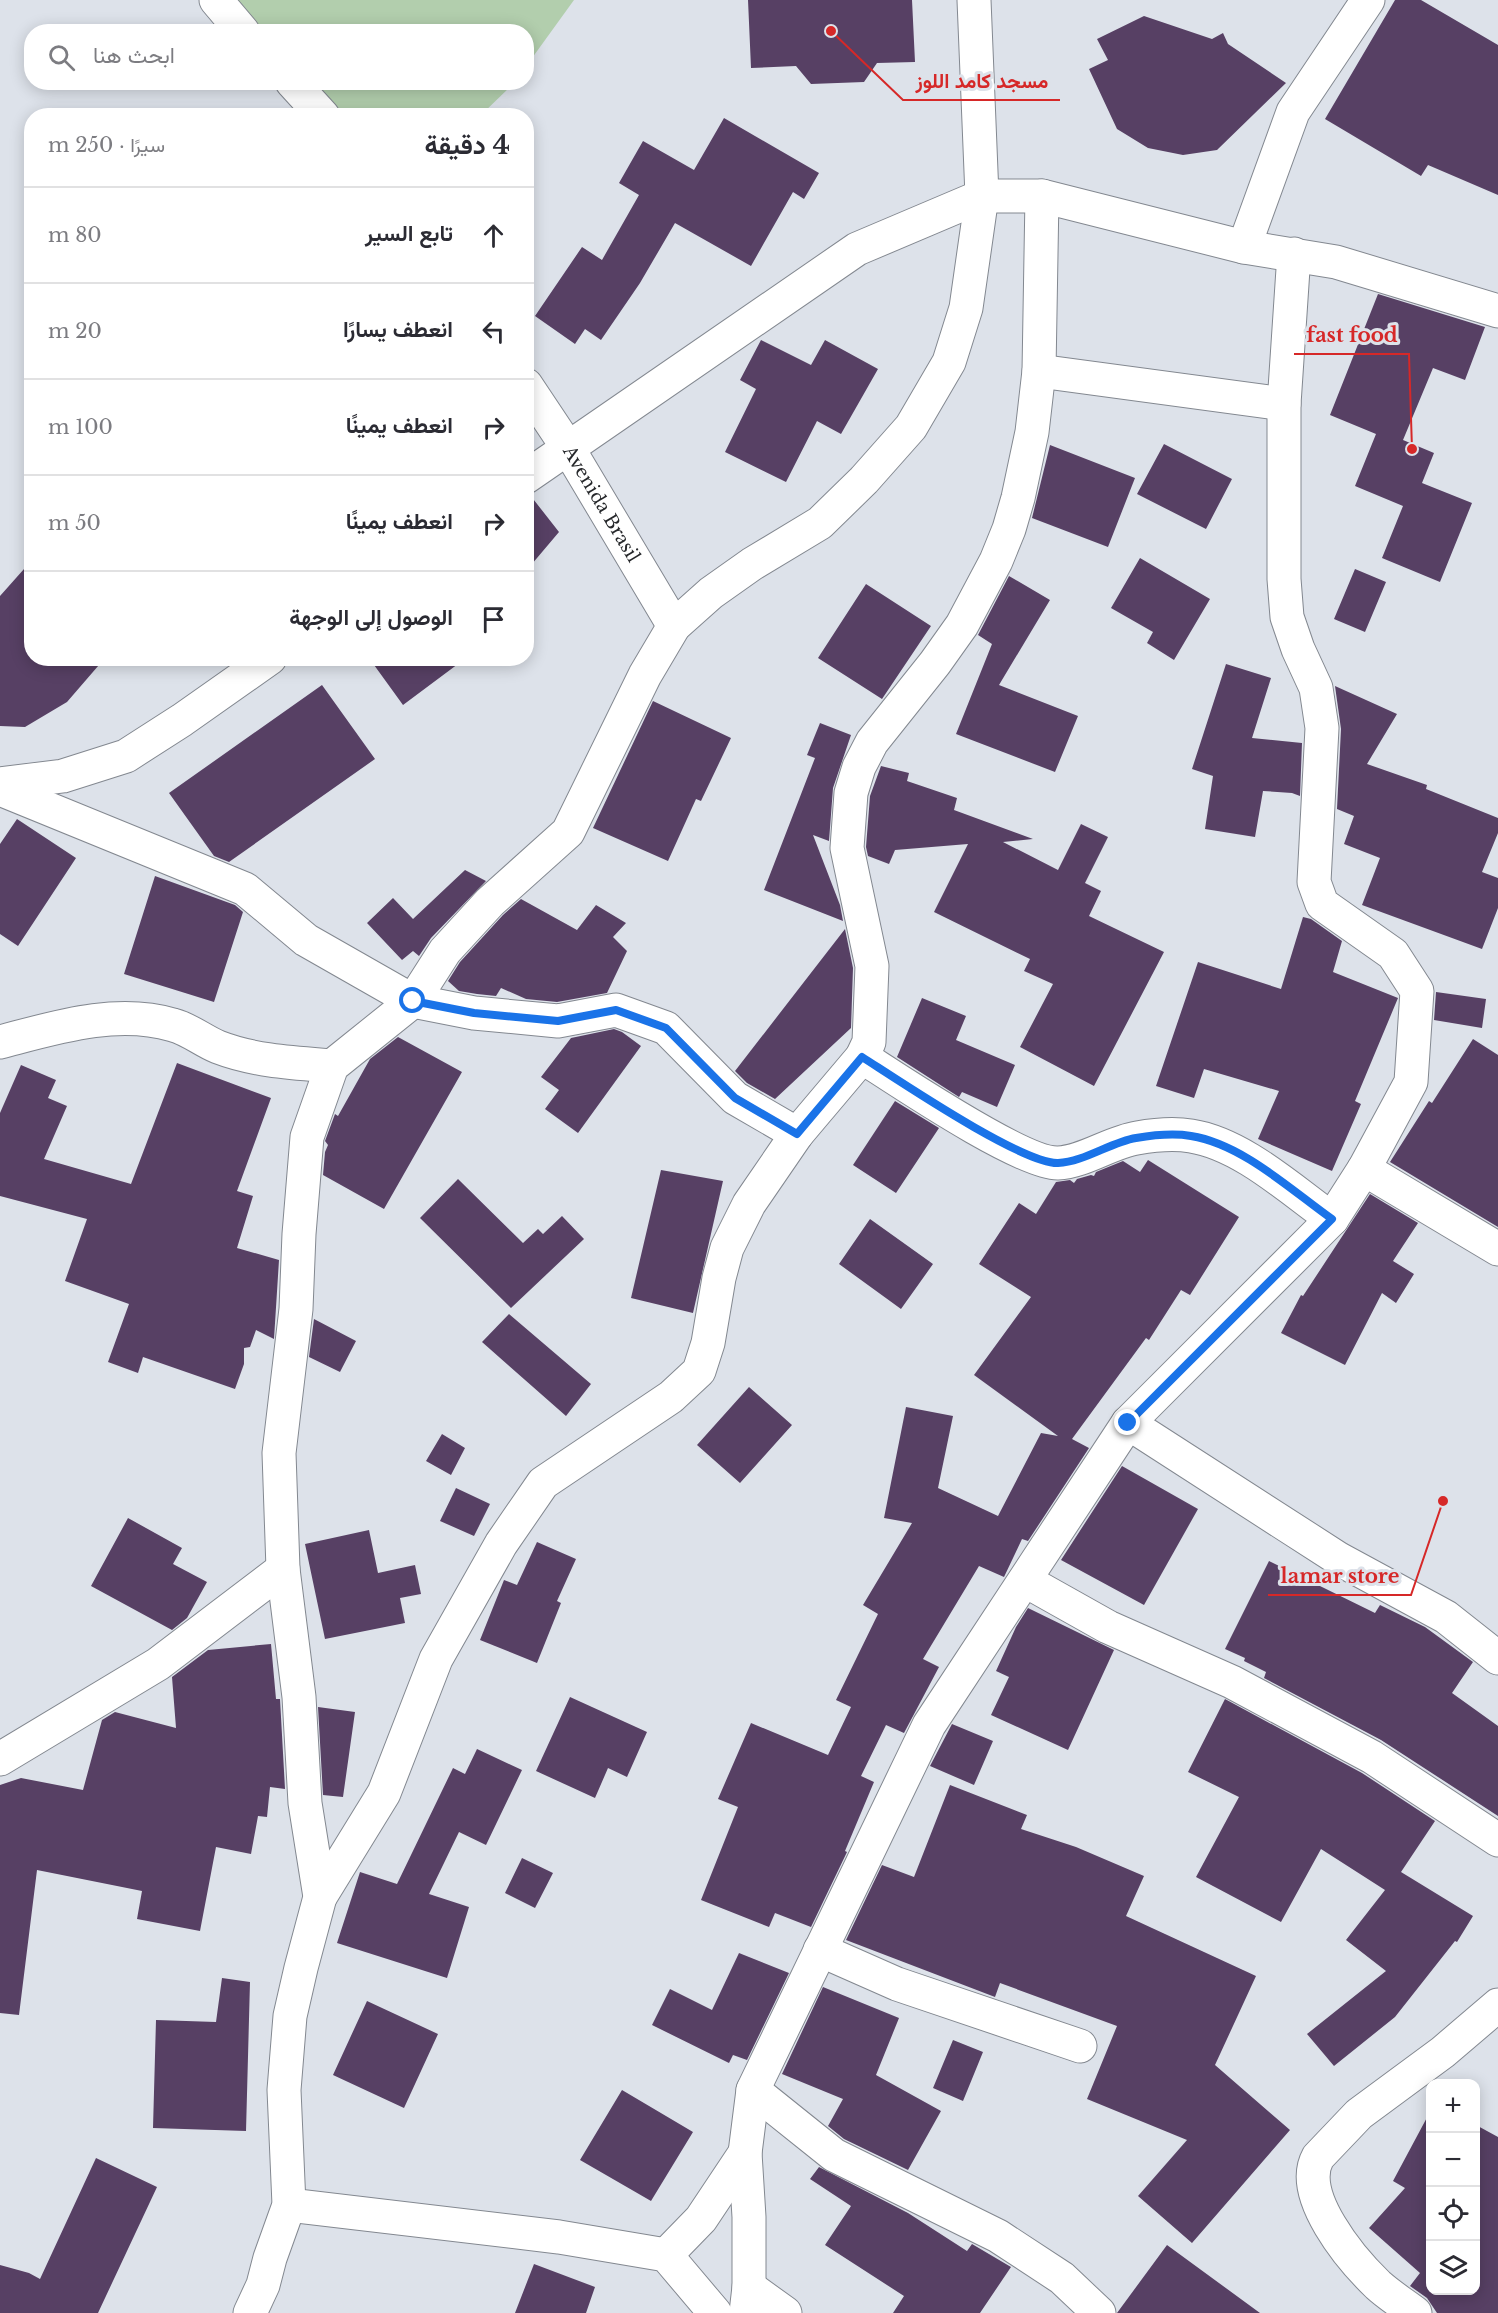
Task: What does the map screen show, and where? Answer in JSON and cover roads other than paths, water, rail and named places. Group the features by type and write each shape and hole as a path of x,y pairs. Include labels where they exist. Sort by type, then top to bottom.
{"street":[{"path":"216,0 236,24"},
{"path":"320,1897 305,1803 298,1697 283,1569 279,1453 297,1309 299,1234 307,1137 332,1066 413,1001 445,951 490,902 568,832 645,675 674,626 711,593 752,564 820,523 864,480 911,428 950,362 966,308 982,196 974,0"},
{"path":"1244,247 1293,112 1368,0"},
{"path":"300,90 316,108"},
{"path":"534,471 857,249 982,196 1042,196 1244,247 1336,262 1498,311"},
{"path":"250,2313 263,2285 270,2258 290,2205 284,2090 290,2016 300,1968 320,1897 384,1792 436,1659 501,1544 543,1483 671,1397 699,1371 706,1350 718,1278 727,1248 749,1204 797,1134 862,1057 869,1042 872,966 847,848 851,793 859,767 872,742 962,625 996,561 1009,529 1032,432 1039,371 1042,196"},
{"path":"785,2313 747,2300 749,2217 745,2153 753,2090 929,1725 1128,1423 1332,1219 1364,1169 1411,1082 1417,991 1393,954 1322,904 1314,882 1322,728 1316,688 1298,649 1287,617 1284,579 1284,404 1294,254"},
{"path":"1039,371 1284,404"},
{"name":"Avenida Brasil","path":"534,397 568,448 674,626"},
{"path":"0,787 63,776 126,756 259,666"},
{"path":"0,787 245,889 306,940 413,1001 474,1013 558,1021 616,1010 666,1028 735,1098 797,1134"},
{"path":"0,1042 61,1027 124,1018 173,1025 219,1047 273,1061 332,1066"},
{"path":"862,1057 1031,1157 1058,1163 1133,1139 1162,1135 1191,1136 1220,1145 1248,1159 1332,1219"},
{"path":"1364,1169 1498,1249"},
{"path":"1128,1423 1339,1559 1446,1617 1498,1658"},
{"path":"0,1759 158,1664 283,1569"},
{"path":"1026,1581 1108,1627 1232,1682 1372,1757 1498,1840"},
{"path":"820,1950 897,1984 1080,2046"},
{"path":"1415,2313 1378,2286 1339,2241 1316,2194 1314,2163 1359,2114 1443,2052 1498,2005"},
{"path":"753,2090 834,2155 998,2236 1062,2278 1099,2313"},
{"path":"666,2255 701,2219 745,2153"},
{"path":"290,2205 548,2235 666,2255 716,2313"}],"place":[{"name":"مسجد كامد اللوز","path":"831,31"},
{"name":"fast food","path":"1412,449"},
{"name":"lamar store","path":"1443,1501"}]}
